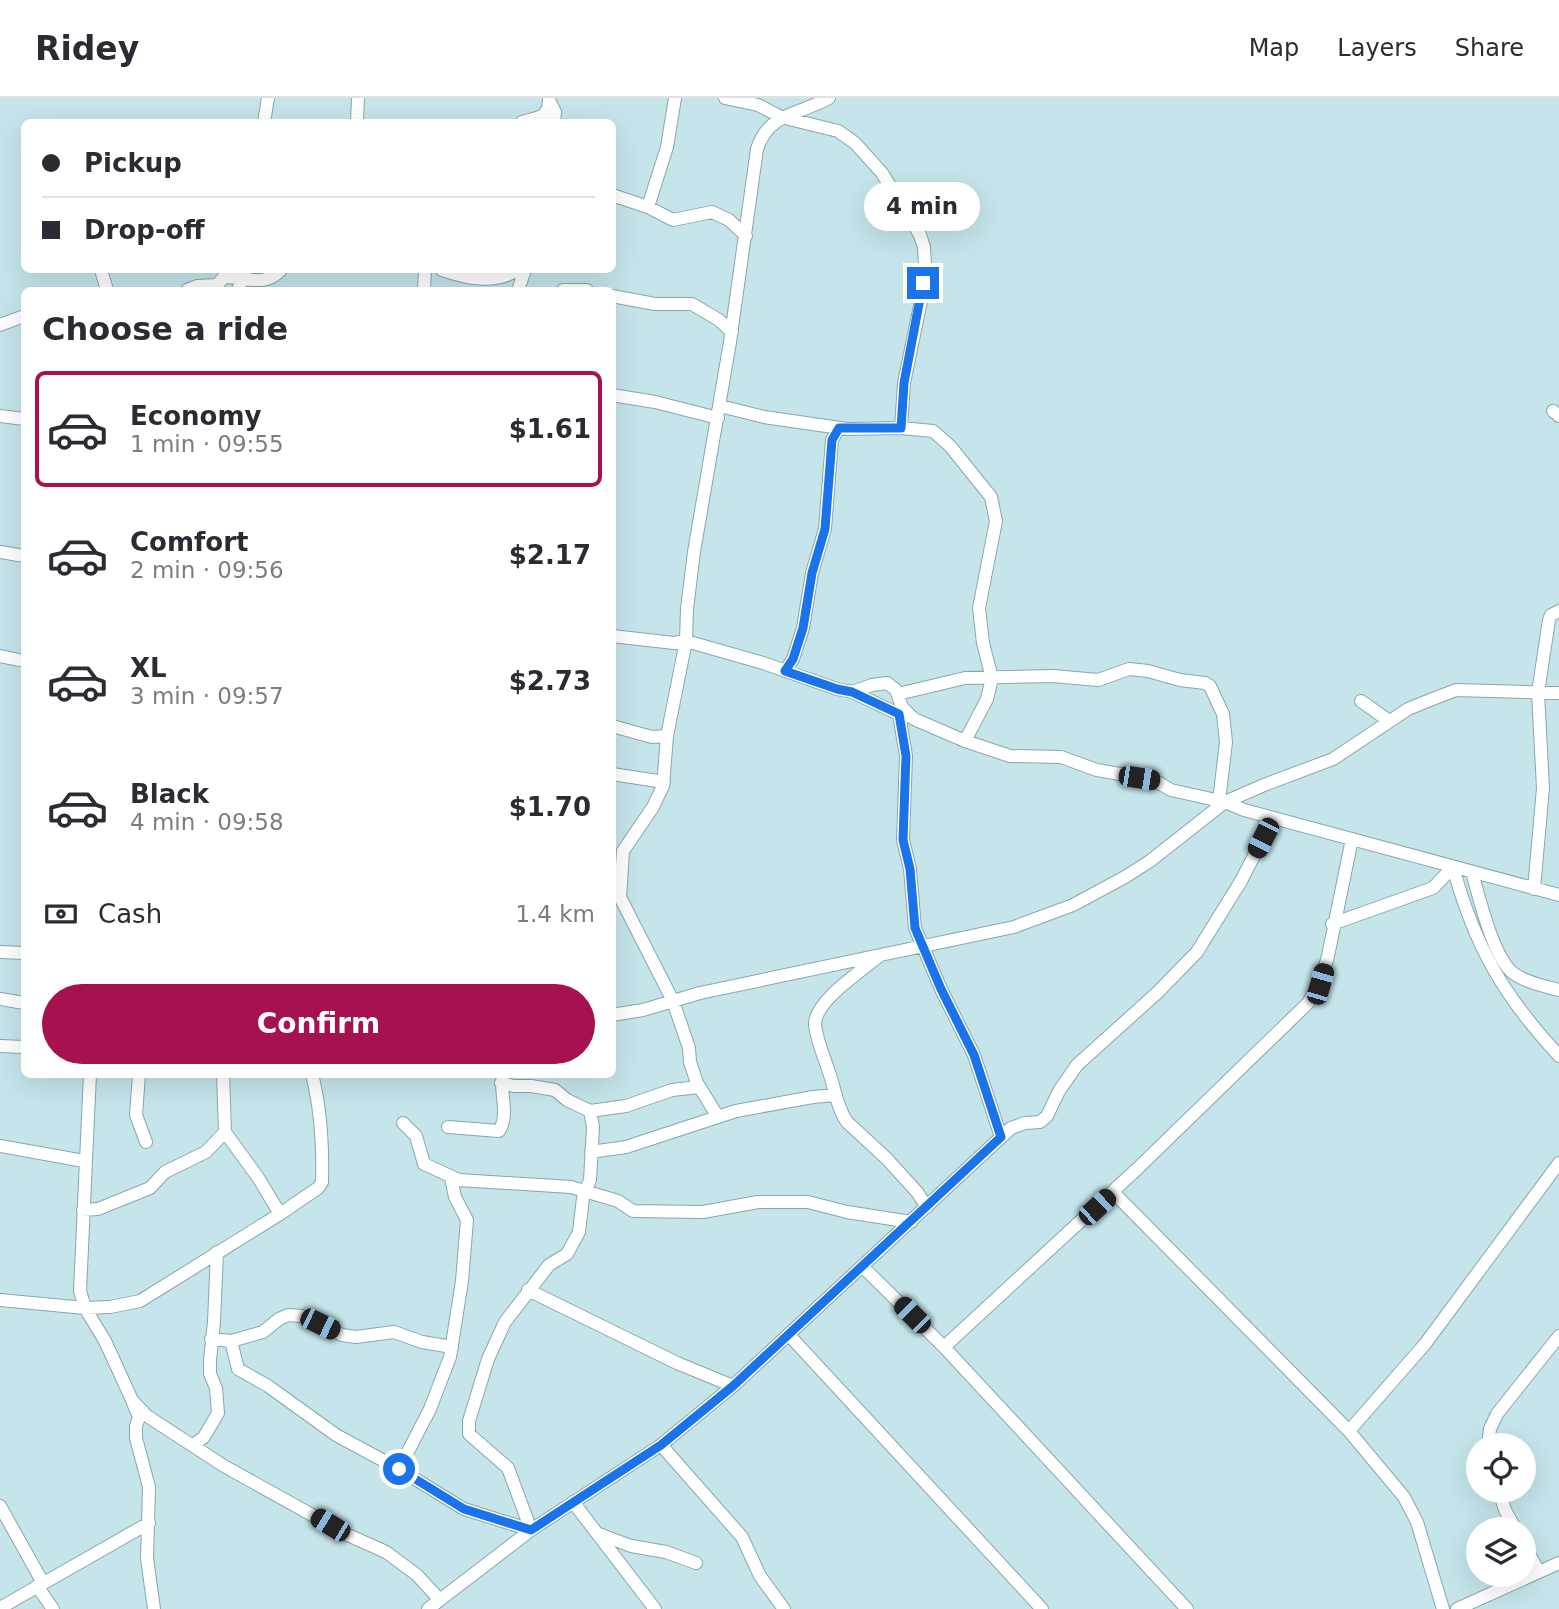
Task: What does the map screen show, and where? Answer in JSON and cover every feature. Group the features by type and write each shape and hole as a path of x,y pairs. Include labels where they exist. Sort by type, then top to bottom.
{"street":[{"path":"264,119 268,98"},
{"path":"357,119 358,98"},
{"path":"648,207 667,147 676,98"},
{"path":"725,98 758,105 781,117 838,131 855,143 882,173 920,235 925,247 925,265 921,301 904,383 901,428"},
{"path":"718,1117 699,1087 690,1062 690,1048 673,1000 620,897 623,851 631,835 653,807 664,782 667,736 687,641 687,609 694,552 732,332 757,149 765,131 781,117 803,111 829,98"},
{"path":"532,119 543,116 548,110 549,99"},
{"path":"549,99 555,113 554,119"},
{"path":"616,196 648,207 673,220 712,212 729,220 746,236"},
{"path":"197,287 217,285 224,277 260,281 278,273"},
{"path":"452,273 485,279 500,278 511,273"},
{"path":"616,297 655,304 692,303 732,332"},
{"path":"0,325 21,317"},
{"path":"616,396 678,407 839,428 933,431 950,446 991,497 996,520 979,608 983,643 992,677 987,699 965,741"},
{"path":"0,416 21,419"},
{"path":"785,671 793,659 803,628 812,573 825,529 832,440 839,428"},
{"path":"0,552 21,556"},
{"path":"1534,889 1543,788 1538,693 1549,620 1551,615 1559,611"},
{"path":"616,636 674,643 687,641 852,692 965,741 1010,756 1061,757 1097,770 1154,780 1171,790 1222,802 1273,819 1559,895"},
{"path":"0,656 21,660"},
{"path":"898,694 956,679 1053,676 1098,680 1129,669 1205,683 1210,686 1223,714 1226,742 1222,802"},
{"path":"852,692 887,683 898,694 902,707 914,719"},
{"path":"616,1014 1014,926 1073,905 1125,877 1150,861 1222,802 1333,760 1408,709 1456,690 1559,692"},
{"path":"1361,701 1389,721"},
{"path":"899,714 906,756 903,840 910,869 915,928 974,1055 1001,1137"},
{"path":"616,727 652,737 667,736"},
{"path":"616,775 664,782"},
{"path":"428,1609 531,1530 661,1445 733,1386 1001,1137 1018,1125 1040,1122 1047,1116 1059,1091 1077,1065 1197,953 1235,892 1273,819"},
{"path":"944,1347 1113,1192 1308,1003 1320,984 1328,956 1332,924 1352,839"},
{"path":"1332,924 1433,888 1453,867"},
{"path":"1453,867 1471,923 1494,973 1517,1009 1559,1056"},
{"path":"1472,872 1492,935 1507,967 1522,978 1559,990"},
{"path":"0,952 21,953"},
{"path":"882,954 818,1009 815,1022 839,1112 846,1122 886,1158 927,1207"},
{"path":"0,999 21,1002"},
{"path":"0,1046 21,1047"},
{"path":"90,1078 80,1291 85,1308 105,1340 139,1417 135,1426 149,1486 147,1558 154,1609"},
{"path":"139,1078 136,1115 145,1142"},
{"path":"223,1078 225,1132 280,1214"},
{"path":"0,1300 85,1308 110,1307 140,1300 318,1188 322,1182 320,1118 313,1078"},
{"path":"502,1079 513,1086 555,1090 567,1100 590,1111 626,1107 671,1090 699,1087"},
{"path":"448,1127 499,1131 504,1119 502,1079"},
{"path":"591,1152 626,1147 718,1117 813,1097 836,1095"},
{"path":"531,1530 508,1468 469,1434 468,1429 488,1359 505,1322 548,1265 567,1254 581,1226 583,1198 590,1180 593,1127 590,1111"},
{"path":"403,1123 416,1136 424,1164 451,1178 551,1184 618,1201 633,1211 704,1212 758,1202 808,1202 846,1212 911,1222"},
{"path":"83,1210 98,1209 150,1188 165,1172 206,1152 225,1132"},
{"path":"0,1146 84,1161"},
{"path":"1349,1431 1425,1344 1559,1163"},
{"path":"399,1469 430,1409 444,1376 452,1347 463,1281 467,1220 455,1197 451,1178"},
{"path":"1113,1192 1349,1431 1404,1497 1417,1522 1443,1609"},
{"path":"193,1445 212,1427 218,1413 216,1388 210,1374 217,1252"},
{"path":"863,1267 944,1347 1187,1609"},
{"path":"528,1290 677,1363 733,1386"},
{"path":"211,1339 231,1341 263,1332 288,1315 302,1316 342,1335 356,1337 394,1332 422,1342 452,1347"},
{"path":"789,1335 1042,1609"},
{"path":"1490,1433 1497,1414 1559,1336"},
{"path":"231,1341 238,1369 268,1386 336,1435 464,1509 531,1530"},
{"path":"132,1400 159,1425 224,1466 394,1558 417,1575 439,1599"},
{"path":"661,1445 742,1537 760,1576 784,1609"},
{"path":"573,1502 655,1609"},
{"path":"0,1506 53,1609"},
{"path":"0,1608 149,1523"},
{"path":"599,1534 631,1546 666,1552 696,1563"},
{"path":"1457,1609 1559,1563"},
{"path":"1536,1567 1539,1572"}],"route":[{"path":"399,1469 464,1509 531,1530 661,1445 733,1386 1001,1137 974,1055 941,989 915,928 910,869 903,840 906,756 899,714 852,692 785,671 793,659 803,628 812,573 825,529 832,440 839,428 901,428 904,383 923,283"}]}
